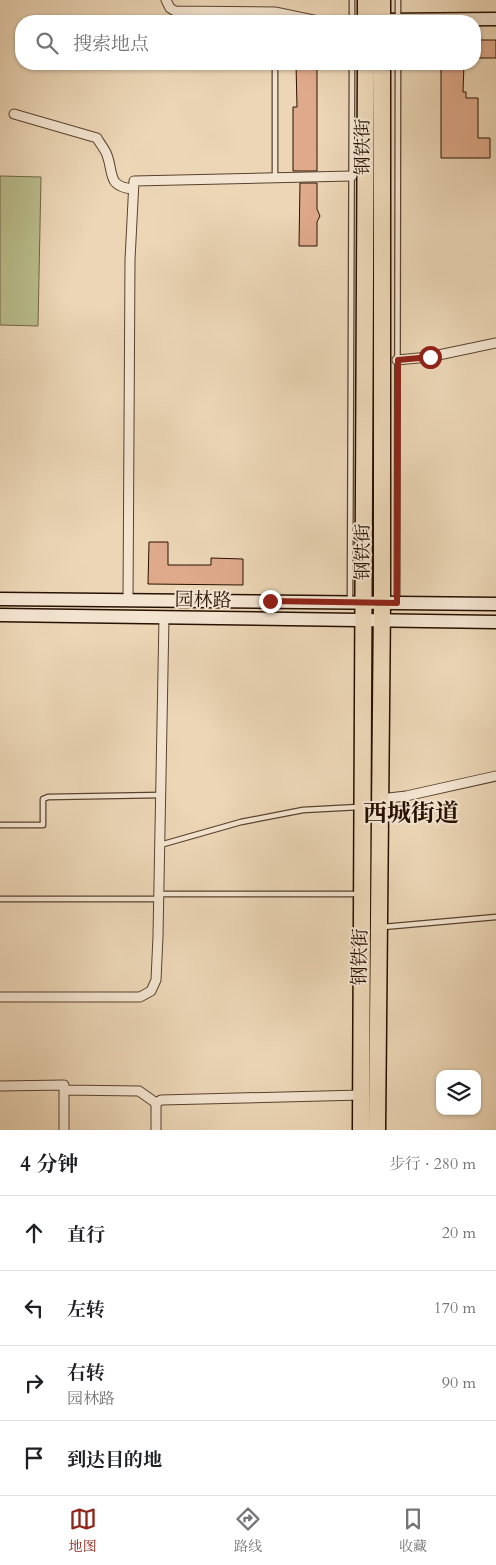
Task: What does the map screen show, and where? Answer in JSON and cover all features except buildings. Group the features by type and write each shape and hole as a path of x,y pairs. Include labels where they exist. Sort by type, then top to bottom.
{"highway":[{"path":"366,0 380,15"},
{"path":"382,0 384,15"},
{"name":"钢铁街","path":"361,1130 364,620 357,602 366,70"},
{"name":"钢铁街","path":"377,1130 382,620 390,603 382,70"}],"street":[{"path":"166,0 170,8 175,11 242,15"},
{"path":"481,19 496,19"},
{"path":"14,114 96,138 108,155 113,182 121,188 132,189"},
{"path":"128,600 132,189 134,181 352,176"},
{"path":"398,360 430,357 496,342"},
{"name":"园林路","path":"0,599 496,604"},
{"name":"园林路","path":"0,615 496,622"},
{"path":"0,998 140,997 152,991 156,980 159,897 164,617"},
{"path":"380,799 406,796 496,776"},
{"path":"0,1086 64,1085 64,1130"},
{"path":"64,1090 139,1091 156,1103"},
{"path":"156,1103 161,1100 362,1095"},
{"path":"156,1103 156,1130"}],"lane":[{"path":"352,0 352,15"},
{"path":"389,15 398,0"},
{"path":"275,70 275,178"},
{"path":"352,70 357,602"},
{"path":"390,603 398,360 398,70"},
{"path":"0,825 43,825 43,799 48,797 161,795"},
{"path":"160,845 241,822 303,810 363,807"},
{"path":"0,899 362,894"},
{"path":"379,927 496,917"}],"green space":[{"path":"0,176 41,177 38,326 0,325"}],"district":[{"name":"西城街道","path":"411,813"}],"route":[{"path":"270,601 397,603 398,360 430,357"}]}
